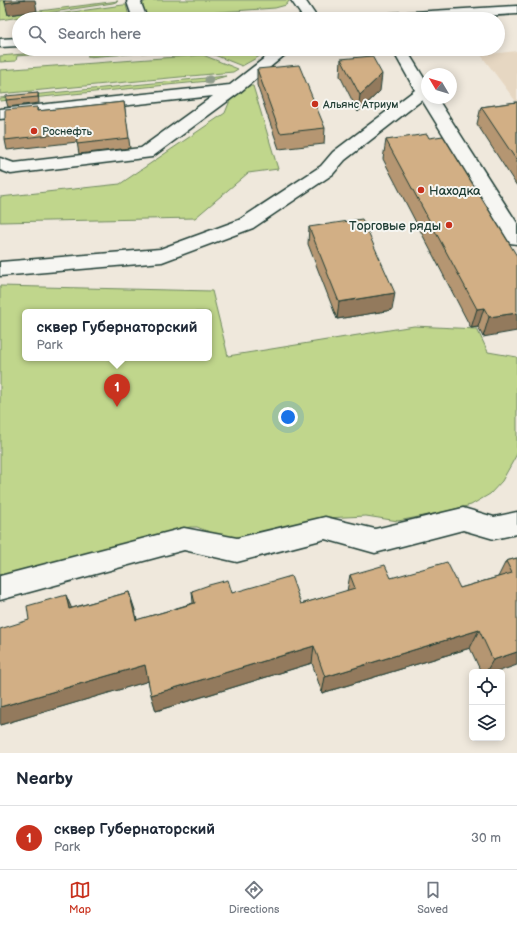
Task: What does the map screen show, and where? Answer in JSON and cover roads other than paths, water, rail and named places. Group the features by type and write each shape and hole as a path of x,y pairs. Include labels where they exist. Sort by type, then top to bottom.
{"street":[{"path":"136,0 134,2 138,12"},
{"path":"298,0 306,12"},
{"path":"426,2 432,12"},
{"path":"484,12 517,10"},
{"path":"0,43 12,42"},
{"path":"0,163 11,169 146,153 234,89 276,56"},
{"path":"403,56 421,85"},
{"path":"0,114 234,89"},
{"path":"0,269 162,255 246,224 327,170 339,156 421,99"},
{"path":"433,104 517,238"},
{"path":"0,588 184,539 237,550 325,528 375,541 462,519 494,528 517,523"}],"place":[{"name":"Альянс Атриум","path":"315,104"},
{"name":"Роснефть","path":"34,131"},
{"name":"Находка","path":"421,190"},
{"name":"Торговые ряды","path":"449,225"},
{"name":"сквер Губернаторский","path":"117,407"}]}
